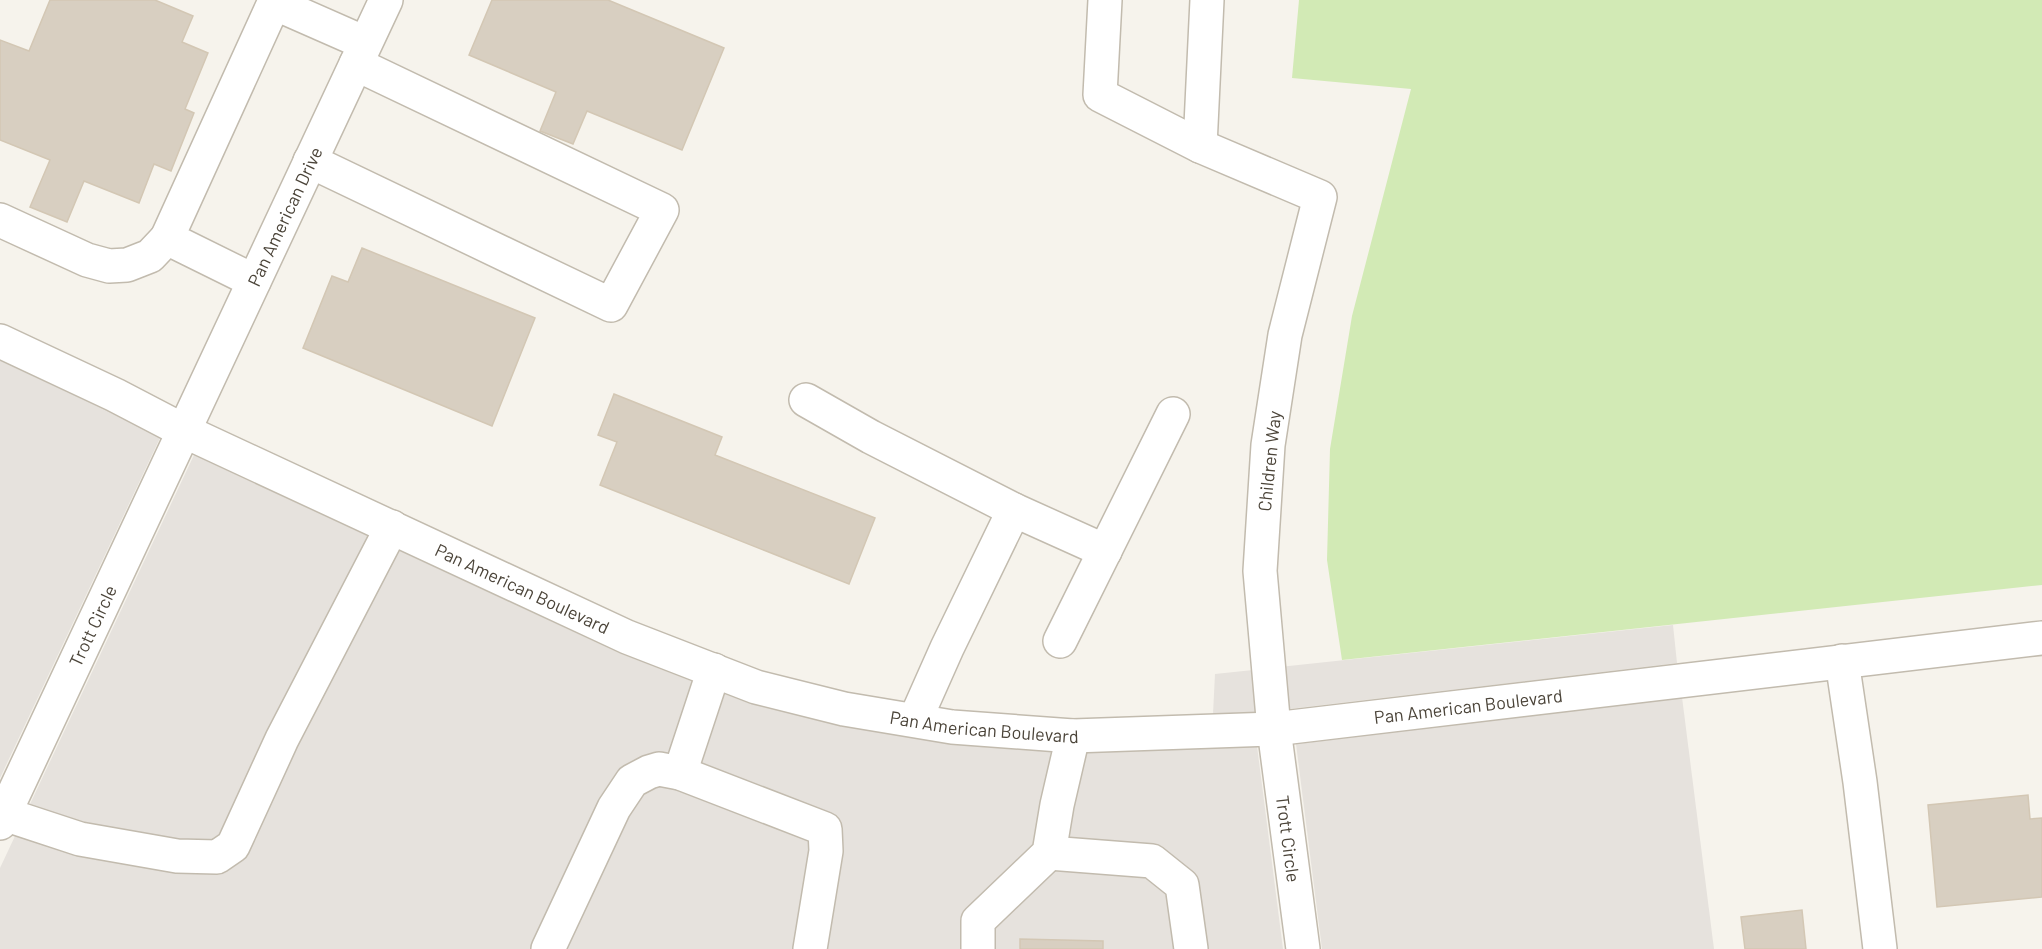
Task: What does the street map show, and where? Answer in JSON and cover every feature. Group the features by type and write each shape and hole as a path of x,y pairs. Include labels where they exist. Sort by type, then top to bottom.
{"street":[{"name":"Pan American Drive","path":"184,431 386,0"},
{"path":"1105,0 1100,95 1200,146 1207,0"},
{"path":"0,220 87,260 110,266 127,265 150,256 167,238 272,1 361,54 662,210 611,305 310,161"},
{"name":"Children Way","path":"1200,146 1320,197 1286,335 1268,445 1260,571 1275,729"},
{"path":"167,238 254,281"},
{"name":"Pan American Boulevard","path":"0,341 116,395 184,431 627,637 767,690 844,709 952,727 1073,736 1275,729 2042,638"},
{"path":"806,400 871,437 1014,510 1105,551"},
{"path":"1060,641 1173,414"},
{"name":"Trott Circle","path":"2,818 184,431"},
{"path":"915,720 1014,510"},
{"path":"2,818 80,839 177,856 217,857 233,846 282,740 392,527"},
{"path":"1842,661 1860,782 1880,949"},
{"path":"680,773 714,670"},
{"name":"Trott Circle","path":"1275,729 1303,949"},
{"path":"978,949 978,921 1049,853 1057,805 1073,736"},
{"path":"548,949 614,808 632,781 659,769 680,773 825,829 826,851 810,949"},
{"path":"1049,853 1152,861 1182,885 1191,949"}],"shaded area":[{"path":"0,361 106,410 160,438 0,778"},
{"path":"194,455 619,653 748,703 839,725 950,744 1071,753 1257,746 1283,949 0,949 0,868"},
{"path":"1673,625 1677,663 1272,711 1213,714 1215,674"},
{"path":"1682,697 1714,949 1322,949 1296,744"}],"green space":[{"path":"1299,0 2042,0 2042,585 1342,660 1327,560 1330,449 1352,316 1411,89 1292,78"}],"building":[{"path":"50,0 155,0 193,16 182,42 208,53 185,109 194,113 171,171 154,164 139,203 84,181 67,222 30,207 50,160 0,140 0,40 29,51"},
{"path":"492,0 608,0 724,48 682,150 587,111 573,144 540,131 556,92 469,55"},
{"path":"362,248 535,318 492,426 303,348 332,276 348,282"},
{"path":"614,394 722,437 715,455 875,518 849,584 600,485 617,442 598,435"},
{"path":"2028,795 2030,819 2042,818 2042,897 1937,907 1928,805"},
{"path":"1802,910 1806,949 1745,949 1741,917"},
{"path":"1020,939 1103,941 1103,949 1020,949"}]}
